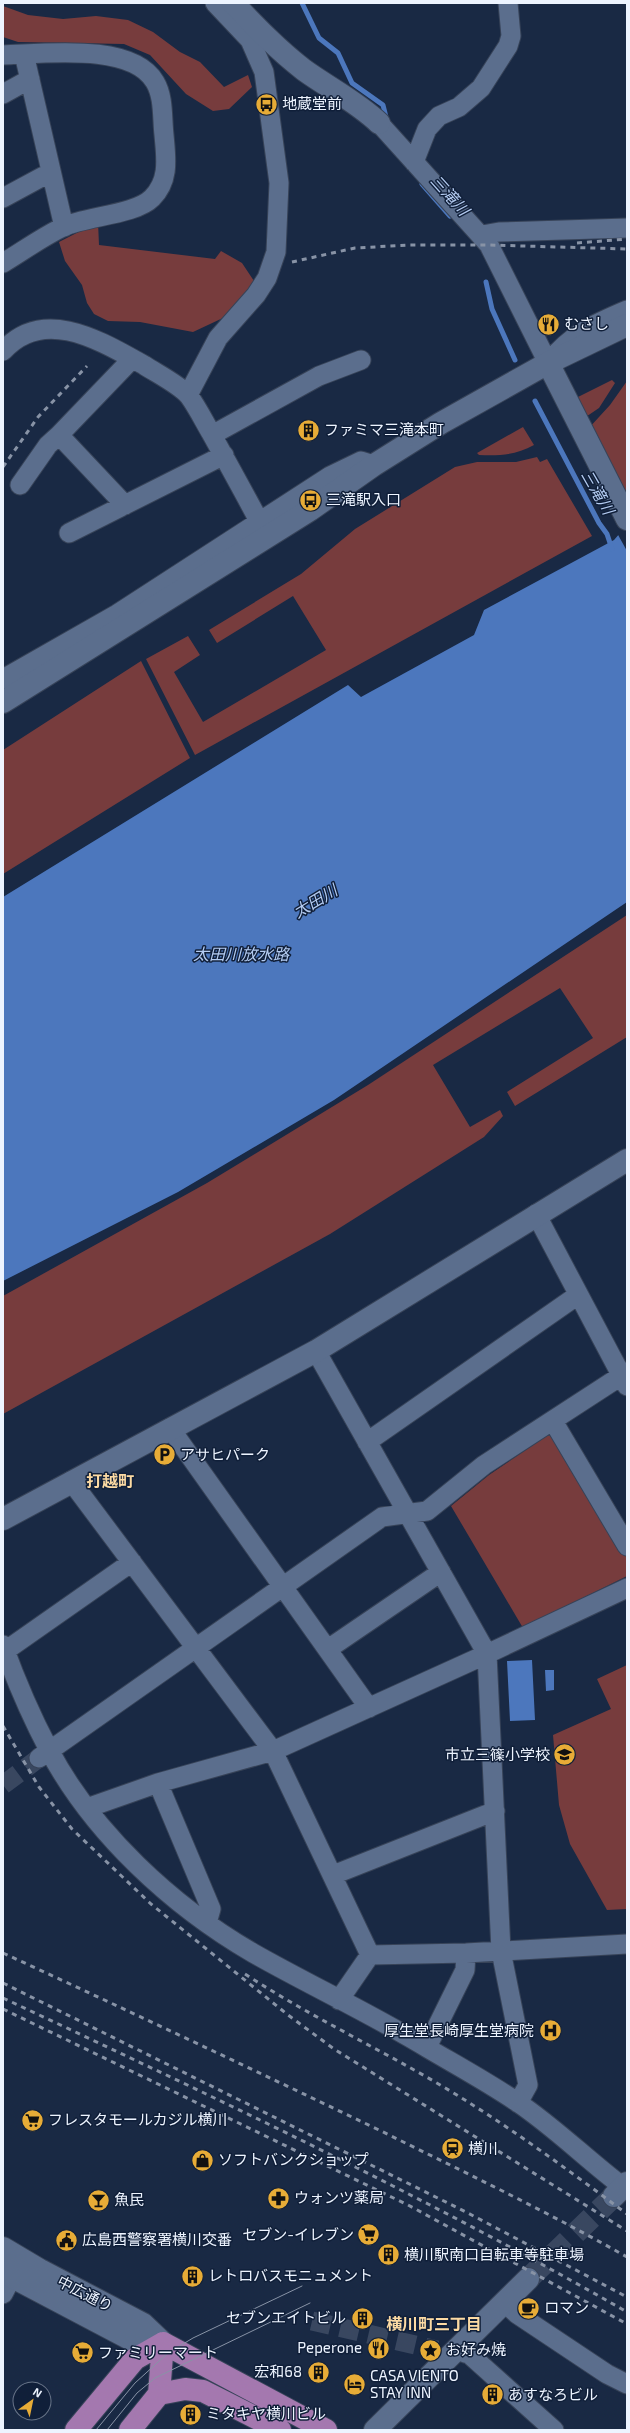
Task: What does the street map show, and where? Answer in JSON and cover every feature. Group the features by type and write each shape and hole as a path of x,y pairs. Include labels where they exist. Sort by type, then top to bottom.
{"highway":[{"path":"130,2430 159,2394 163,2343"},
{"path":"76,2430 135,2360 163,2343"},
{"path":"163,2343 326,2430"},
{"path":"159,2394 185,2389 203,2391 280,2430"}],"street":[{"path":"414,162 427,129 439,116 459,107 481,88 508,46 511,36 508,3"},
{"path":"188,395 218,338 256,295 267,278 276,252 279,183 264,72 254,35 230,4"},
{"path":"254,35 273,44 305,70 369,113 482,235 627,519"},
{"path":"3,55 100,53 125,58 155,81 161,97 167,170 159,188 151,199 139,206 64,227 3,263"},
{"path":"24,54 64,227"},
{"path":"3,94 30,79"},
{"path":"3,198 51,172"},
{"path":"482,235 499,232 627,228"},
{"path":"552,371 562,345 577,334 627,310"},
{"path":"3,679 118,614 181,582 310,510 374,465 441,423 552,371 627,325"},
{"path":"3,352 10,344 30,333 55,329 76,332 98,339 188,395 224,455 259,521"},
{"path":"20,485 48,445 132,359"},
{"path":"212,435 319,376 361,360"},
{"path":"59,435 125,505"},
{"path":"69,533 224,455"},
{"path":"3,702 181,582 259,521 330,476 361,461 374,465"},
{"path":"3,1519 71,1481 316,1351 536,1214 627,1160"},
{"path":"44,1755 382,1517 427,1510 484,1465 553,1421 625,1378 578,1295 536,1214"},
{"path":"367,1442 578,1295"},
{"path":"316,1351 406,1513 488,1654 501,1951 528,2085 518,2103"},
{"path":"553,1421 627,1546"},
{"path":"170,1428 369,1708"},
{"path":"71,1481 273,1750 334,1875 370,1955"},
{"path":"132,1562 4,1648 44,1755 101,1826 166,1891 206,1923 252,1952 427,2047 518,2103 623,2189"},
{"path":"328,1649 441,1572"},
{"path":"87,1808 158,1782 273,1750 488,1654 627,1588"},
{"path":"158,1782 211,1909 206,1923"},
{"path":"334,1875 495,1811"},
{"path":"370,1955 466,1953 627,1944"},
{"path":"427,2047 465,1970 466,1953"},
{"path":"339,2000 370,1955"},
{"name":"中広通り","path":"3,2248 40,2270 143,2324 163,2343"},
{"path":"375,2430 528,2279"},
{"path":"6,2281 134,2341 163,2343"},
{"path":"504,2302 517,2314 607,2374 627,2384"},
{"path":"465,2353 469,2354 554,2430"}],"shaded area":[{"path":"3,6 28,15 63,19 96,16 128,20 153,32 180,52 200,62 224,87 248,75 252,87 229,109 213,111 186,94 150,55 124,44 18,42 3,37"},
{"path":"98,222 99,245 215,259 221,251 242,263 256,284 225,317 193,332 140,322 108,321 94,314 87,303 82,285 65,261 59,242"},
{"path":"612,380 615,383 599,408 574,425 564,404"},
{"path":"627,381 627,516 588,429 610,405"},
{"path":"523,427 534,445 521,451 507,454 479,455 477,453"},
{"path":"537,457 540,462 547,459 592,536 195,755 146,659 188,636 200,655 174,672 203,722 326,650 293,596 217,643 209,630 301,574 355,529 455,467 477,462 516,462"},
{"path":"141,661 190,758 3,874 3,750"},
{"path":"627,915 627,1037 515,1106 507,1092 593,1038 560,988 433,1065 470,1127 500,1110 503,1116 484,1137 330,1234 3,1414 3,1296 207,1183 368,1085"},
{"path":"548,1435 558,1439 627,1555 627,1576 523,1628 451,1506 489,1475"},
{"path":"627,1665 627,1909 607,1910 570,1844 559,1805 553,1735 611,1709 597,1679"}],"water":[{"name":"太田川放水路","path":"627,525 627,902 334,1100 178,1192 3,1281 3,897 348,685 361,697 474,635 484,610 614,540"},
{"path":"532,1660 535,1720 510,1721 507,1661"},
{"path":"545,1670 554,1670 554,1690 546,1691"}],"pier":[{"path":"627,523 627,551 617,533"}],"waterway":[{"name":"三滝川","path":"302,3 319,38 338,53 352,83 383,105 386,117"},
{"name":"三滝川","path":"422,184 450,216"},
{"name":"三滝川","path":"486,282 492,309 515,360"},
{"name":"三滝川","path":"535,401 599,523 607,534 612,549"}],"tunnel":[{"path":"3,1785 39,1758"},
{"path":"528,2279 614,2196"},
{"path":"312,2321 437,2350"}],"tram line":[{"path":"96,2430 135,2383 168,2353 193,2338 302,2286"},
{"path":"107,2430 137,2393 155,2378 310,2303"}],"railway":[{"path":"577,243 627,239"},
{"path":"292,262 355,248 410,245 489,245 627,249"},
{"path":"3,467 38,417 87,366"},
{"path":"3,1726 39,1787 72,1829 151,1904 288,2015 334,2049 627,2231"},
{"path":"3,1953 379,2130 535,2207 627,2257"},
{"path":"245,1974 287,2000 444,2087 498,2121 550,2157 627,2214"},
{"path":"3,1983 466,2212 627,2297"},
{"path":"3,1998 240,2110 396,2188 551,2269 627,2312"},
{"path":"3,2009 408,2205 627,2324"}],"place":[{"name":"地蔵堂前","path":"266,104"},
{"name":"むさし","path":"548,324"},
{"name":"ファミマ三滝本町","path":"309,430"},
{"name":"三滝駅入口","path":"310,500"},
{"name":"アサヒパーク","path":"165,1455"},
{"name":"市立三篠小学校","path":"565,1755"},
{"name":"厚生堂長崎厚生堂病院","path":"550,2031"},
{"name":"フレスタモールカジル横川","path":"33,2120"},
{"name":"横川","path":"453,2149"},
{"name":"ソフトバンクショップ","path":"202,2160"},
{"name":"ウォンツ薬局","path":"279,2198"},
{"name":"魚民","path":"99,2200"},
{"name":"セブン-イレブン","path":"369,2235"},
{"name":"広島西警察署横川交番","path":"66,2240"},
{"name":"横川駅南口自転車等駐車場","path":"388,2255"},
{"name":"レトロバスモニュメント","path":"193,2276"},
{"name":"ロマン","path":"529,2308"},
{"name":"セブンエイトビル","path":"362,2318"},
{"name":"Peperone","path":"378,2348"},
{"name":"お好み焼","path":"431,2350"},
{"name":"ファミリーマート","path":"83,2353"},
{"name":"宏和68","path":"318,2372"},
{"name":"CASA VIENTO STAY INN","path":"355,2385"},
{"name":"あすなろビル","path":"492,2395"},
{"name":"ミタキヤ横川ビル","path":"190,2414"}],"district":[{"name":"打越町","path":"110,1481"},
{"name":"横川町三丁目","path":"434,2324"}],"water label":[{"name":"太田川","path":"315,901"}]}
